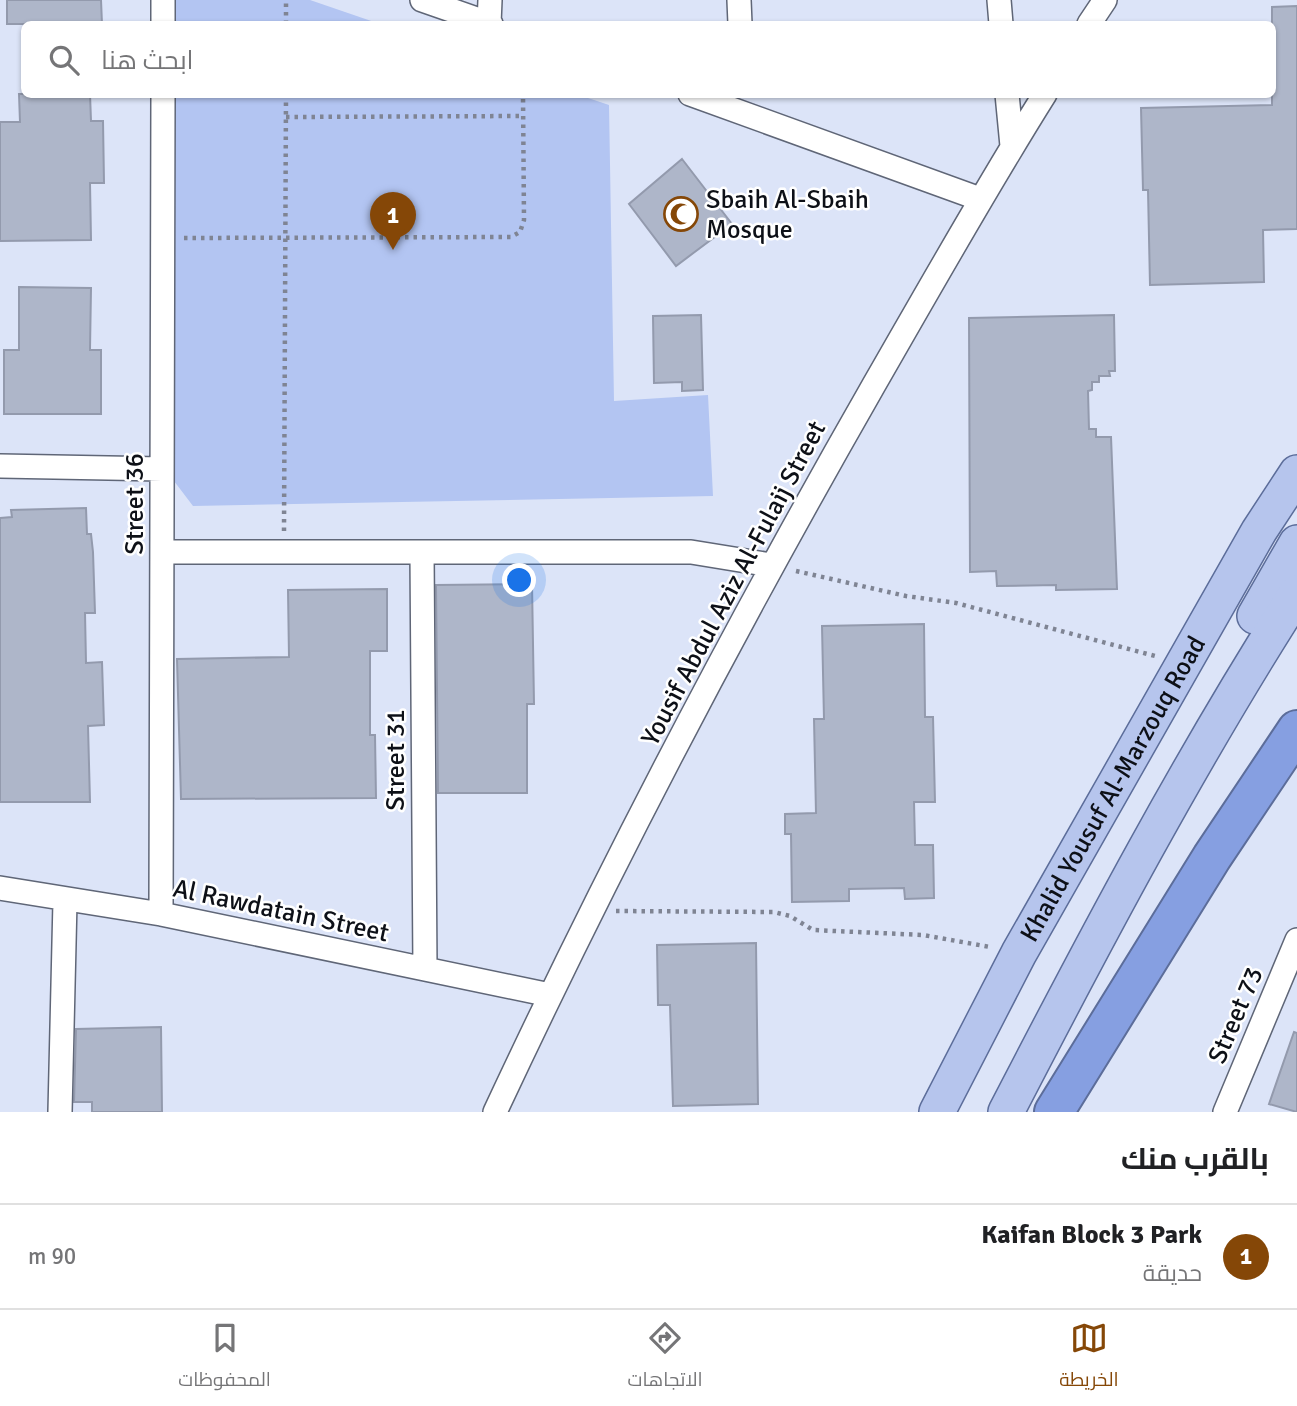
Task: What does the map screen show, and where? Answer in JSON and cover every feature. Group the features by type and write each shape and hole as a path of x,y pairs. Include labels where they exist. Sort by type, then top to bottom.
{"highway":[{"path":"1054,1112 1212,857 1297,730"}],"main road":[{"name":"Khalid Yousuf Al-Marzouq Road","path":"937,1112 1018,953 1259,531 1297,473"},
{"path":"1133,874 1170,769 1200,708 1292,557 1297,541 1294,530 1286,524 1274,522 1259,531"},
{"path":"1006,1112 1235,689 1297,593"}],"street":[{"path":"163,0 163,21"},
{"path":"422,0 482,21"},
{"path":"490,0 490,21"},
{"path":"739,0 740,21"},
{"path":"999,0 1001,21"},
{"path":"1091,21 1105,0"},
{"name":"Street 36","path":"161,914 163,98"},
{"path":"712,98 740,103 980,199"},
{"path":"1007,98 1012,146"},
{"name":"Yousif Abdul Aziz Al-Fulaij Street","path":"495,1112 591,911 771,565 980,199 1042,98"},
{"path":"0,466 162,469"},
{"path":"162,552 691,552 771,565"},
{"name":"Street 31","path":"422,552 425,969"},
{"name":"Al Rawdatain Street","path":"0,888 65,901 161,914 550,995"},
{"path":"60,1112 65,901"},
{"name":"Street 73","path":"1225,1112 1297,940"}],"path":[{"path":"286,0 286,21"},
{"path":"284,551 286,98"},
{"path":"163,238 511,237 520,232 524,220 523,98"},
{"path":"286,117 523,116"},
{"path":"771,565 906,596 956,603 1183,663"},
{"path":"591,911 774,912 790,916 813,930 923,935 1018,953"}],"shaded area":[{"path":"176,0 310,0 371,21 176,21"},
{"path":"175,98 588,98 609,105 614,401 708,395 713,496 193,506 174,481"}],"building":[{"path":"7,0 101,0 102,21 21,21 21,24 7,24"},
{"path":"1297,6 1297,229 1263,230 1264,282 1150,285 1148,190 1143,190 1141,108 1272,105 1272,98 1276,98 1276,21 1272,21 1272,7"},
{"path":"19,94 21,98 90,98 91,121 103,121 104,183 90,183 91,240 0,241 0,122 20,122"},
{"name":"Sbaih Al-Sbaih Mosque","path":"682,159 732,224 676,266 629,204"},
{"path":"19,287 91,288 90,350 101,350 101,414 4,414 4,350 19,350"},
{"path":"701,315 703,390 682,391 682,382 654,383 653,316"},
{"path":"1114,315 1115,371 1109,371 1110,376 1099,376 1099,382 1092,382 1092,390 1088,391 1089,429 1096,429 1096,437 1111,437 1117,589 1056,590 1056,585 997,586 996,571 970,572 969,318"},
{"path":"86,508 87,534 91,534 93,552 95,613 85,613 86,663 102,662 104,725 88,726 90,802 0,802 0,518 12,517 11,510"},
{"path":"532,584 534,704 527,704 527,793 438,793 436,585"},
{"path":"387,589 387,651 370,651 370,735 375,735 376,798 181,799 177,659 289,657 288,590"},
{"path":"924,624 925,717 933,717 935,802 914,802 915,845 933,845 934,898 905,899 904,888 849,889 849,901 792,902 791,834 785,834 785,814 816,813 814,719 824,719 822,626"},
{"path":"756,943 758,1104 673,1106 670,1005 658,1005 657,945"},
{"path":"161,1027 162,1112 92,1112 92,1102 74,1102 76,1029"},
{"path":"1294,1032 1297,1033 1297,1112 1269,1104"}],"place":[{"name":"Sbaih Al-Sbaih Mosque","path":"681,214"},
{"name":"Kaifan Block 3 Park","path":"393,250"}]}
